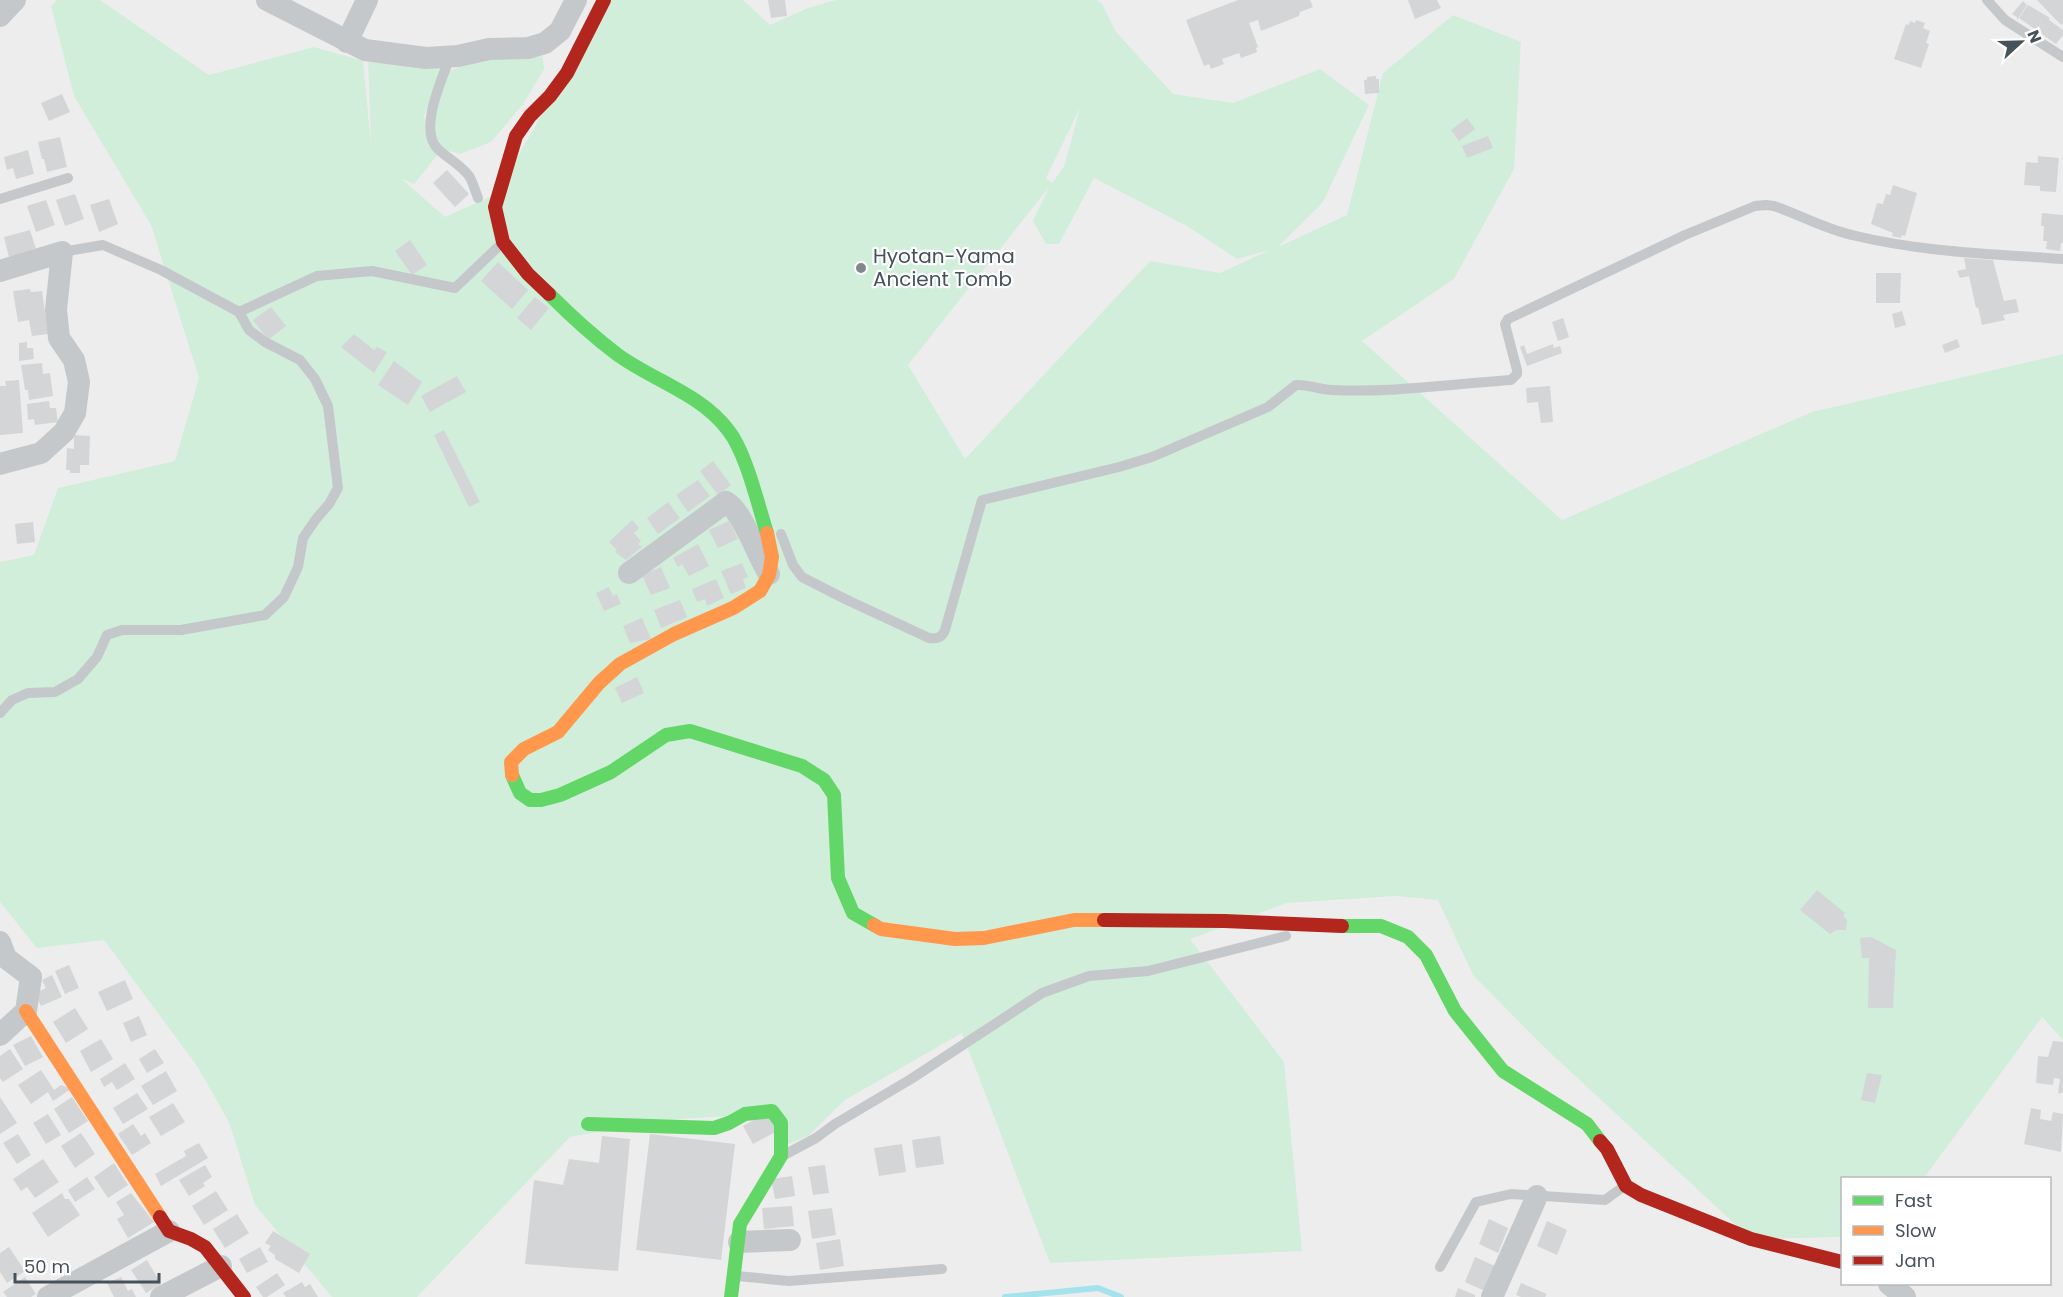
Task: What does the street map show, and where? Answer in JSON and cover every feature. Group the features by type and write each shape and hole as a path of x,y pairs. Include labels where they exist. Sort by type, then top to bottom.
{"street":[{"path":"0,16 15,0"},
{"path":"267,0 365,50 426,58 450,57 489,49 528,48 545,43 560,31 576,0"},
{"path":"347,42 367,0"},
{"path":"604,0 567,73 516,135 495,207 502,242 528,274 578,322 619,356 702,404 721,422 736,442 745,464 769,538 772,556 769,575 760,591 749,599 636,654 609,673 558,732 524,749 511,762 514,782 520,793 530,800 541,800 560,795 611,772 666,735 690,731 802,766 824,780 834,795 838,878 853,913 881,929 955,939 984,938 1074,920 1224,921 1324,926 1381,926 1408,937 1426,956 1455,1011 1503,1071 1587,1124 1607,1149 1626,1186 1641,1195 1751,1239 1841,1262"},
{"path":"0,271 62,252 56,310 59,338 74,360 79,382 75,413 64,432 41,453 0,464"},
{"path":"629,573 726,502 731,504 741,519 769,575"},
{"path":"0,942 6,958 32,977 26,1011 2,1030"},
{"path":"26,1011 169,1231 205,1247 244,1297"},
{"path":"588,1124 714,1128 745,1114 772,1111 781,1123 781,1156 740,1224 734,1286"},
{"path":"1492,1297 1537,1196"},
{"path":"48,1297 169,1231"},
{"path":"739,1242 790,1240"},
{"path":"161,1297 221,1266"},
{"path":"1889,1285 1905,1297"}],"lane":[{"path":"1986,0 2005,20 2063,57"},
{"path":"450,57 435,98 429,130 435,147 469,176 478,198"},
{"path":"0,199 68,178"},
{"path":"778,523 793,565 802,577 892,621 936,639 943,635 945,630 982,500 1152,457 1269,407 1296,384 1332,390 1401,388 1511,380 1517,374 1517,370 1505,324 1508,319 1685,235 1755,206 1774,206 1849,235 1872,240 1917,247 2063,259"},
{"path":"239,312 317,276 372,271 455,288 502,242"},
{"path":"0,713 12,700 28,693 55,693 78,680 97,657 107,635 122,630 181,630 265,615 284,597 298,567 303,538 329,504 338,488 328,406 315,379 300,360 265,342 249,330 239,312 161,270 103,244 62,252"},
{"path":"745,464 760,475 771,504"},
{"path":"781,1156 816,1138 835,1124 911,1079 1042,993 1089,976 1149,971 1324,926"},
{"path":"1440,1267 1476,1202 1511,1194 1605,1200 1626,1186"},
{"path":"734,1286 942,1269"}],"green space":[{"path":"57,0 100,0 209,75 314,47 363,61 371,144 368,58 446,57 445,73 477,60 542,50 544,69 523,104 491,142 460,154 443,149 429,123 428,106 424,117 438,154 414,184 402,179 445,217 496,194 608,0 743,0 770,25 808,8 836,0 1097,0 1102,4 1116,32 1173,94 1233,103 1320,69 1369,105 1323,202 1278,247 1347,215 1383,73 1453,15 1521,42 1514,169 1454,279 1362,341 1562,520 1812,412 2063,354 2063,1040 2042,1017 1925,1177 1841,1177 1841,1237 1751,1239 1544,1047 1473,975 1438,900 1396,896 1287,903 1190,939 1284,1062 1302,1251 1050,1263 962,1033 845,1100 808,1136 788,1144 782,1113 660,1120 570,1137 417,1297 332,1297 255,1205 229,1122 197,1066 104,940 37,948 0,902 0,562 34,555 58,488 175,461 199,378 151,225 74,96 51,6","holes":["1080,108 1064,167 1052,183 1046,178","1094,178 1187,226 1237,259 1270,250 1220,273 1150,261 965,459 908,365 1049,187 1033,221 1046,244 1059,244"]}],"building":[{"path":"768,0 785,0 787,16 771,18"},
{"path":"1238,0 1310,0 1313,7 1300,12 1299,16 1261,31 1258,20 1249,23 1258,47 1257,52 1241,58 1239,53 1222,59 1224,64 1211,69 1209,64 1204,66 1186,20"},
{"path":"1408,0 1437,0 1441,8 1415,19"},
{"path":"2037,0 2063,0 2063,23 2061,25"},
{"path":"2023,1 2027,5 2017,20 2017,17 2012,14"},
{"path":"2028,5 2050,18 2049,20 2063,30 2063,35 2056,44 2019,18"},
{"path":"1916,20 1925,23 1923,28 1930,31 1926,43 1929,44 1921,68 1894,59 1906,24 1909,25 1910,21 1915,23"},
{"path":"1376,76 1376,79 1379,79 1379,93 1365,94 1364,80 1367,80 1367,77"},
{"path":"62,94 70,112 49,121 41,103"},
{"path":"1467,118 1475,129 1459,141 1451,130"},
{"path":"1488,136 1493,148 1467,158 1462,146"},
{"path":"60,137 67,167 47,172 38,142"},
{"path":"28,150 34,174 16,179 13,168 7,170 4,157"},
{"path":"2038,156 2059,158 2056,192 2040,191 2040,186 2024,185 2026,162 2038,163"},
{"path":"447,170 469,194 455,207 433,183"},
{"path":"1893,185 1917,193 1905,236 1902,235 1901,238 1892,236 1893,233 1871,224 1877,203 1883,204 1886,194 1890,195"},
{"path":"75,194 84,219 65,226 56,200"},
{"path":"109,199 118,224 99,232 90,205"},
{"path":"46,200 55,225 36,232 27,206"},
{"path":"2042,213 2063,215 2063,243 2061,243 2060,251 2046,249 2047,241 2043,241 2044,226 2041,226"},
{"path":"30,230 36,249 9,257 4,237"},
{"path":"410,240 427,265 412,275 395,251"},
{"path":"1964,258 1993,260 2004,301 2016,299 2019,312 2003,315 2005,320 1982,325 1969,276 1960,278 1957,271 1966,269"},
{"path":"498,262 528,290 512,309 481,281"},
{"path":"1876,273 1901,273 1900,303 1876,303"},
{"path":"30,289 31,292 42,291 48,334 32,336 29,320 18,322 13,291"},
{"path":"535,297 549,308 531,330 517,318"},
{"path":"271,307 286,326 268,340 253,320"},
{"path":"1902,311 1906,325 1895,328 1892,314"},
{"path":"1563,318 1569,337 1558,341 1552,322"},
{"path":"354,334 374,350 377,347 387,352 374,373 341,347"},
{"path":"1957,339 1960,347 1945,353 1942,345"},
{"path":"27,342 27,348 33,348 34,359 19,361 19,343"},
{"path":"1553,344 1554,348 1560,346 1562,353 1527,366 1520,347 1524,345 1527,354"},
{"path":"394,361 422,382 408,405 378,385"},
{"path":"42,363 43,374 50,373 53,396 29,400 21,365"},
{"path":"457,376 466,392 430,412 421,396"},
{"path":"19,380 23,433 0,435 0,386 6,386 5,381"},
{"path":"1550,386 1553,422 1541,423 1538,402 1527,403 1526,388"},
{"path":"49,401 50,408 56,408 58,422 35,425 34,419 28,420 27,404"},
{"path":"444,430 480,502 469,507 434,435"},
{"path":"74,435 90,436 89,465 80,465 80,473 70,473 70,470 66,470 67,448 74,449"},
{"path":"713,461 731,485 718,495 700,471"},
{"path":"698,480 710,496 688,512 676,495"},
{"path":"668,502 680,518 658,534 647,518"},
{"path":"632,520 639,528 634,533 641,541 638,544 642,547 626,560 615,552 617,550 609,542"},
{"path":"729,521 738,539 718,548 709,530"},
{"path":"33,522 35,542 17,544 15,524"},
{"path":"698,544 709,566 689,576 682,564 678,567 673,558"},
{"path":"742,563 748,577 743,579 746,588 731,594 721,571"},
{"path":"661,567 670,588 651,595 642,575"},
{"path":"716,579 724,598 707,606 705,599 697,602 692,589"},
{"path":"609,587 613,596 617,594 621,604 604,611 596,593"},
{"path":"680,600 687,617 661,628 654,610"},
{"path":"642,618 651,639 630,643 623,626"},
{"path":"637,677 644,693 622,703 615,688"},
{"path":"1817,890 1845,913 1843,916 1847,920 1846,930 1836,930 1830,934 1800,910"},
{"path":"1871,937 1896,950 1893,1008 1868,1008 1869,958 1862,958 1860,938"},
{"path":"69,965 79,988 65,994 55,971"},
{"path":"52,975 62,997 41,1006 35,993 46,988 42,980"},
{"path":"125,980 133,999 107,1011 98,992"},
{"path":"75,1008 88,1029 66,1043 53,1022"},
{"path":"139,1016 147,1035 131,1042 123,1023"},
{"path":"31,1036 43,1057 25,1066 13,1045"},
{"path":"101,1039 113,1059 91,1072 80,1051"},
{"path":"2053,1041 2063,1042 2063,1093 2058,1093 2060,1079 2054,1078 2053,1085 2036,1083 2038,1056 2048,1057"},
{"path":"10,1049 23,1069 3,1082 0,1078 0,1056"},
{"path":"155,1049 164,1063 147,1073 139,1059"},
{"path":"125,1063 135,1079 117,1090 112,1082 104,1087 100,1079"},
{"path":"41,1070 54,1090 61,1085 71,1089 53,1101 48,1092 31,1104 18,1085"},
{"path":"166,1071 177,1091 153,1105 141,1086"},
{"path":"1867,1073 1882,1075 1875,1103 1861,1100"},
{"path":"137,1093 148,1109 123,1124 113,1108"},
{"path":"0,1097 17,1123 0,1134"},
{"path":"72,1097 88,1121 69,1133 54,1109"},
{"path":"173,1103 185,1122 161,1136 149,1117"},
{"path":"2031,1108 2041,1110 2040,1119 2051,1121 2053,1112 2063,1114 2061,1152 2024,1144"},
{"path":"769,1112 779,1130 753,1144 743,1126"},
{"path":"48,1114 61,1135 46,1144 33,1123"},
{"path":"133,1124 141,1136 145,1133 151,1143 132,1155 118,1134"},
{"path":"81,1133 95,1154 75,1168 61,1146"},
{"path":"18,1134 31,1155 17,1164 3,1143"},
{"path":"650,1134 735,1144 721,1260 636,1250"},
{"path":"602,1136 630,1139 618,1271 525,1264 534,1180 563,1185 569,1159 599,1163"},
{"path":"940,1136 944,1164 916,1168 912,1140"},
{"path":"199,1143 208,1158 161,1186 155,1174 186,1156 184,1151"},
{"path":"902,1144 906,1172 879,1176 874,1148"},
{"path":"43,1159 59,1182 35,1198 27,1187 21,1191 13,1179"},
{"path":"114,1163 128,1185 108,1198 94,1177"},
{"path":"205,1165 212,1177 203,1183 205,1186 189,1196 179,1180"},
{"path":"825,1165 829,1193 813,1195 808,1167"},
{"path":"792,1176 795,1196 775,1199 771,1179"},
{"path":"87,1177 95,1189 75,1202 68,1190"},
{"path":"216,1191 228,1210 204,1225 192,1206"},
{"path":"62,1193 80,1215 48,1237 32,1213"},
{"path":"131,1193 154,1222 128,1238 117,1219 124,1215 116,1202"},
{"path":"792,1206 794,1226 764,1229 762,1208"},
{"path":"832,1208 836,1235 812,1239 808,1211"},
{"path":"237,1214 249,1233 225,1248 213,1229"},
{"path":"1489,1219 1508,1228 1498,1253 1479,1244"},
{"path":"1547,1221 1567,1230 1557,1255 1537,1246"},
{"path":"273,1231 310,1254 299,1273 275,1259 275,1255 268,1250 271,1246 265,1243"},
{"path":"840,1239 844,1266 820,1270 816,1243"},
{"path":"9,1247 25,1271 7,1283 0,1272 0,1253"},
{"path":"260,1247 268,1262 247,1273 239,1259"},
{"path":"1475,1257 1495,1266 1485,1291 1465,1282"},
{"path":"147,1260 161,1284 146,1293 131,1270"},
{"path":"277,1273 285,1285 267,1297 263,1297 256,1287"},
{"path":"25,1277 36,1294 31,1297 7,1297 3,1292"},
{"path":"121,1277 128,1291 132,1289 136,1297 114,1297 107,1283"},
{"path":"302,1282 305,1287 310,1284 318,1297 286,1297 283,1293"},
{"path":"1521,1283 1547,1294 1545,1297 1516,1295"},
{"path":"1458,1288 1475,1295 1475,1297 1455,1297"}],"waterway":[{"path":"1005,1297 1098,1288 1121,1297"}],"traffic: fast":[{"path":"549,294 618,355 691,397 728,430 740,451 751,479 767,533"},
{"path":"512,775 520,793 530,800 541,800 560,795 611,772 666,735 690,731 802,766 824,780 834,795 838,878 853,913 874,925"},
{"path":"1342,926 1381,926 1408,937 1426,955 1455,1011 1503,1071 1587,1124 1600,1141"},
{"path":"588,1124 714,1128 745,1114 772,1111 781,1123 781,1156 740,1224 731,1297"}],"traffic: slow":[{"path":"512,775 511,762 524,749 558,732 599,683 620,664 674,634 733,608 760,591 769,575 772,557 767,533"},
{"path":"874,925 881,929 955,939 984,938 1074,920 1104,920"},
{"path":"26,1011 160,1217"}],"traffic: jam":[{"path":"549,294 528,274 503,242 495,207 516,136 567,73 604,0"},
{"path":"1104,920 1224,921 1342,926"},
{"path":"1600,1141 1607,1149 1626,1186 1641,1195 1751,1239 1841,1262"},
{"path":"160,1217 169,1231 205,1247 244,1297"}],"place":[{"name":"Hyotan-Yama Ancient Tomb","path":"861,268"}]}
